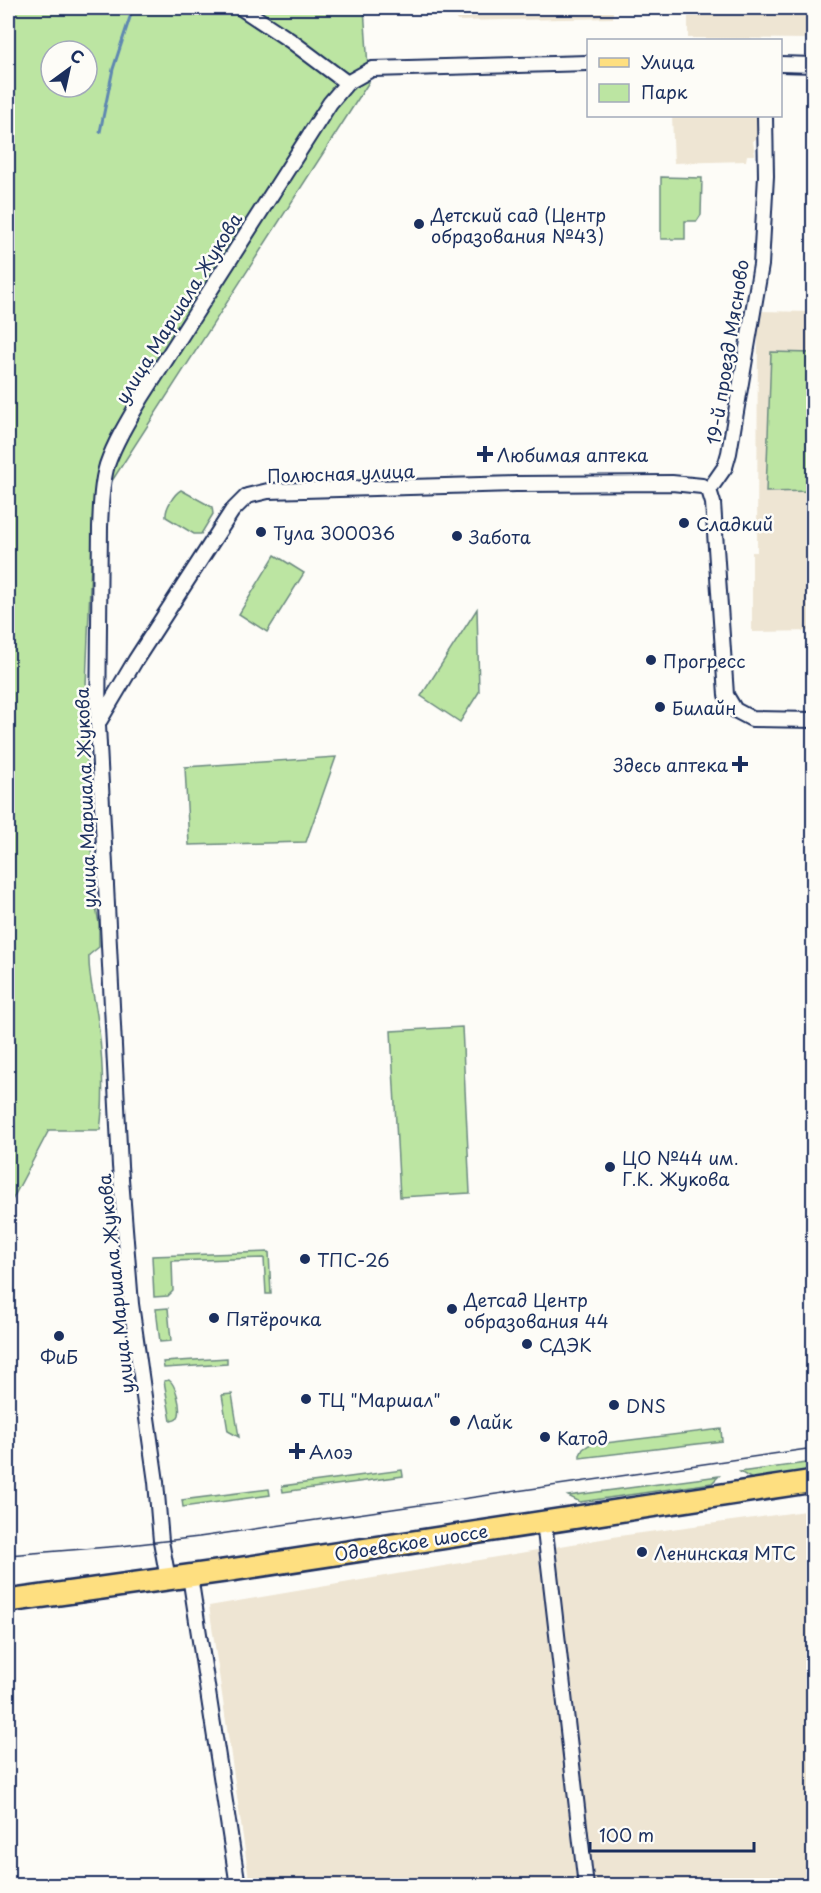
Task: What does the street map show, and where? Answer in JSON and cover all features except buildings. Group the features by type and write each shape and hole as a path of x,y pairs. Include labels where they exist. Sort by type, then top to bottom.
{"main road":[{"name":"Одоевское шоссе","path":"8,1601 190,1576 813,1481"}],"street":[{"path":"241,8 291,41 347,83 372,69 587,63"},
{"path":"782,64 813,65"},
{"name":"улица Маршала Жукова","path":"168,1579 131,1304 120,1166 98,725 102,496 107,465 126,424 142,397 330,103 347,83"},
{"name":"19-й проезд Мясново","path":"709,490 725,467 729,453 761,265 766,176 765,117"},
{"name":"Полюсная улица","path":"98,725 129,671 225,521 247,496 268,491 516,484 672,483 702,486 709,490"},
{"path":"709,490 713,502 726,695 735,710 752,719 813,720"},
{"path":"544,1522 586,1886"},
{"path":"190,1576 238,1886"}],"shaded area":[{"path":"457,8 613,8 613,18 457,21"},
{"path":"688,8 813,8 813,39 688,38"},
{"path":"672,117 757,117 758,135 753,141 755,155 747,155 746,161 674,163"},
{"path":"758,311 813,312 813,631 752,632 752,552 757,552"},
{"path":"813,1510 813,1885 250,1885 209,1606 619,1536"}],"green space":[{"path":"8,8 364,8 369,82 108,487 105,554 91,562 85,710 93,892 99,923 99,947 89,955 89,963 101,1057 103,1088 100,1130 49,1130 8,1204"},
{"path":"661,177 702,178 701,215 697,221 685,221 685,239 661,239"},
{"path":"771,352 813,353 813,491 766,492"},
{"path":"181,490 212,507 213,514 201,534 194,534 166,517 170,502"},
{"path":"275,555 304,573 267,632 239,614"},
{"path":"477,609 479,692 460,722 421,696"},
{"path":"336,757 306,842 189,845 185,767"},
{"path":"462,1027 470,1193 400,1197 391,1031"},
{"path":"269,1252 271,1294 266,1294 264,1258 172,1261 173,1291 168,1296 154,1297 152,1256"},
{"path":"168,1308 171,1341 160,1342 156,1309"},
{"path":"227,1358 227,1364 164,1368 163,1362"},
{"path":"169,1380 176,1391 179,1406 178,1417 171,1421 164,1381"},
{"path":"232,1394 239,1437 228,1431 222,1395"},
{"path":"721,1429 722,1441 580,1458 583,1449 589,1445"},
{"path":"813,1462 813,1470 752,1479 740,1472"},
{"path":"402,1470 403,1476 283,1492 282,1486"},
{"path":"719,1476 712,1483 580,1502 568,1496"},
{"path":"269,1489 270,1495 183,1507 182,1500"}],"waterway":[{"path":"100,132 113,69 133,8"}],"tram line":[{"path":"8,1555 199,1537 814,1448"}],"place":[{"name":"Детский сад (Центр образования №43)","path":"419,224"},
{"name":"Любимая аптека","path":"485,454"},
{"name":"Сладкий","path":"684,523"},
{"name":"Тула 300036","path":"261,532"},
{"name":"Забота","path":"457,536"},
{"name":"Прогресс","path":"651,660"},
{"name":"Билайн","path":"660,707"},
{"name":"Здесь аптека","path":"740,764"},
{"name":"ЦО №44 им. Г.К. Жукова","path":"610,1167"},
{"name":"ТПС-26","path":"305,1259"},
{"name":"Детсад Центр образования 44","path":"452,1309"},
{"name":"Пятёрочка","path":"214,1318"},
{"name":"ФиБ","path":"59,1336"},
{"name":"СДЭК","path":"527,1344"},
{"name":"ТЦ \"Маршал\"","path":"306,1399"},
{"name":"DNS","path":"614,1405"},
{"name":"Лайк","path":"455,1421"},
{"name":"Катод","path":"545,1437"},
{"name":"Алоэ","path":"297,1451"},
{"name":"Ленинская МТС","path":"642,1552"}]}
